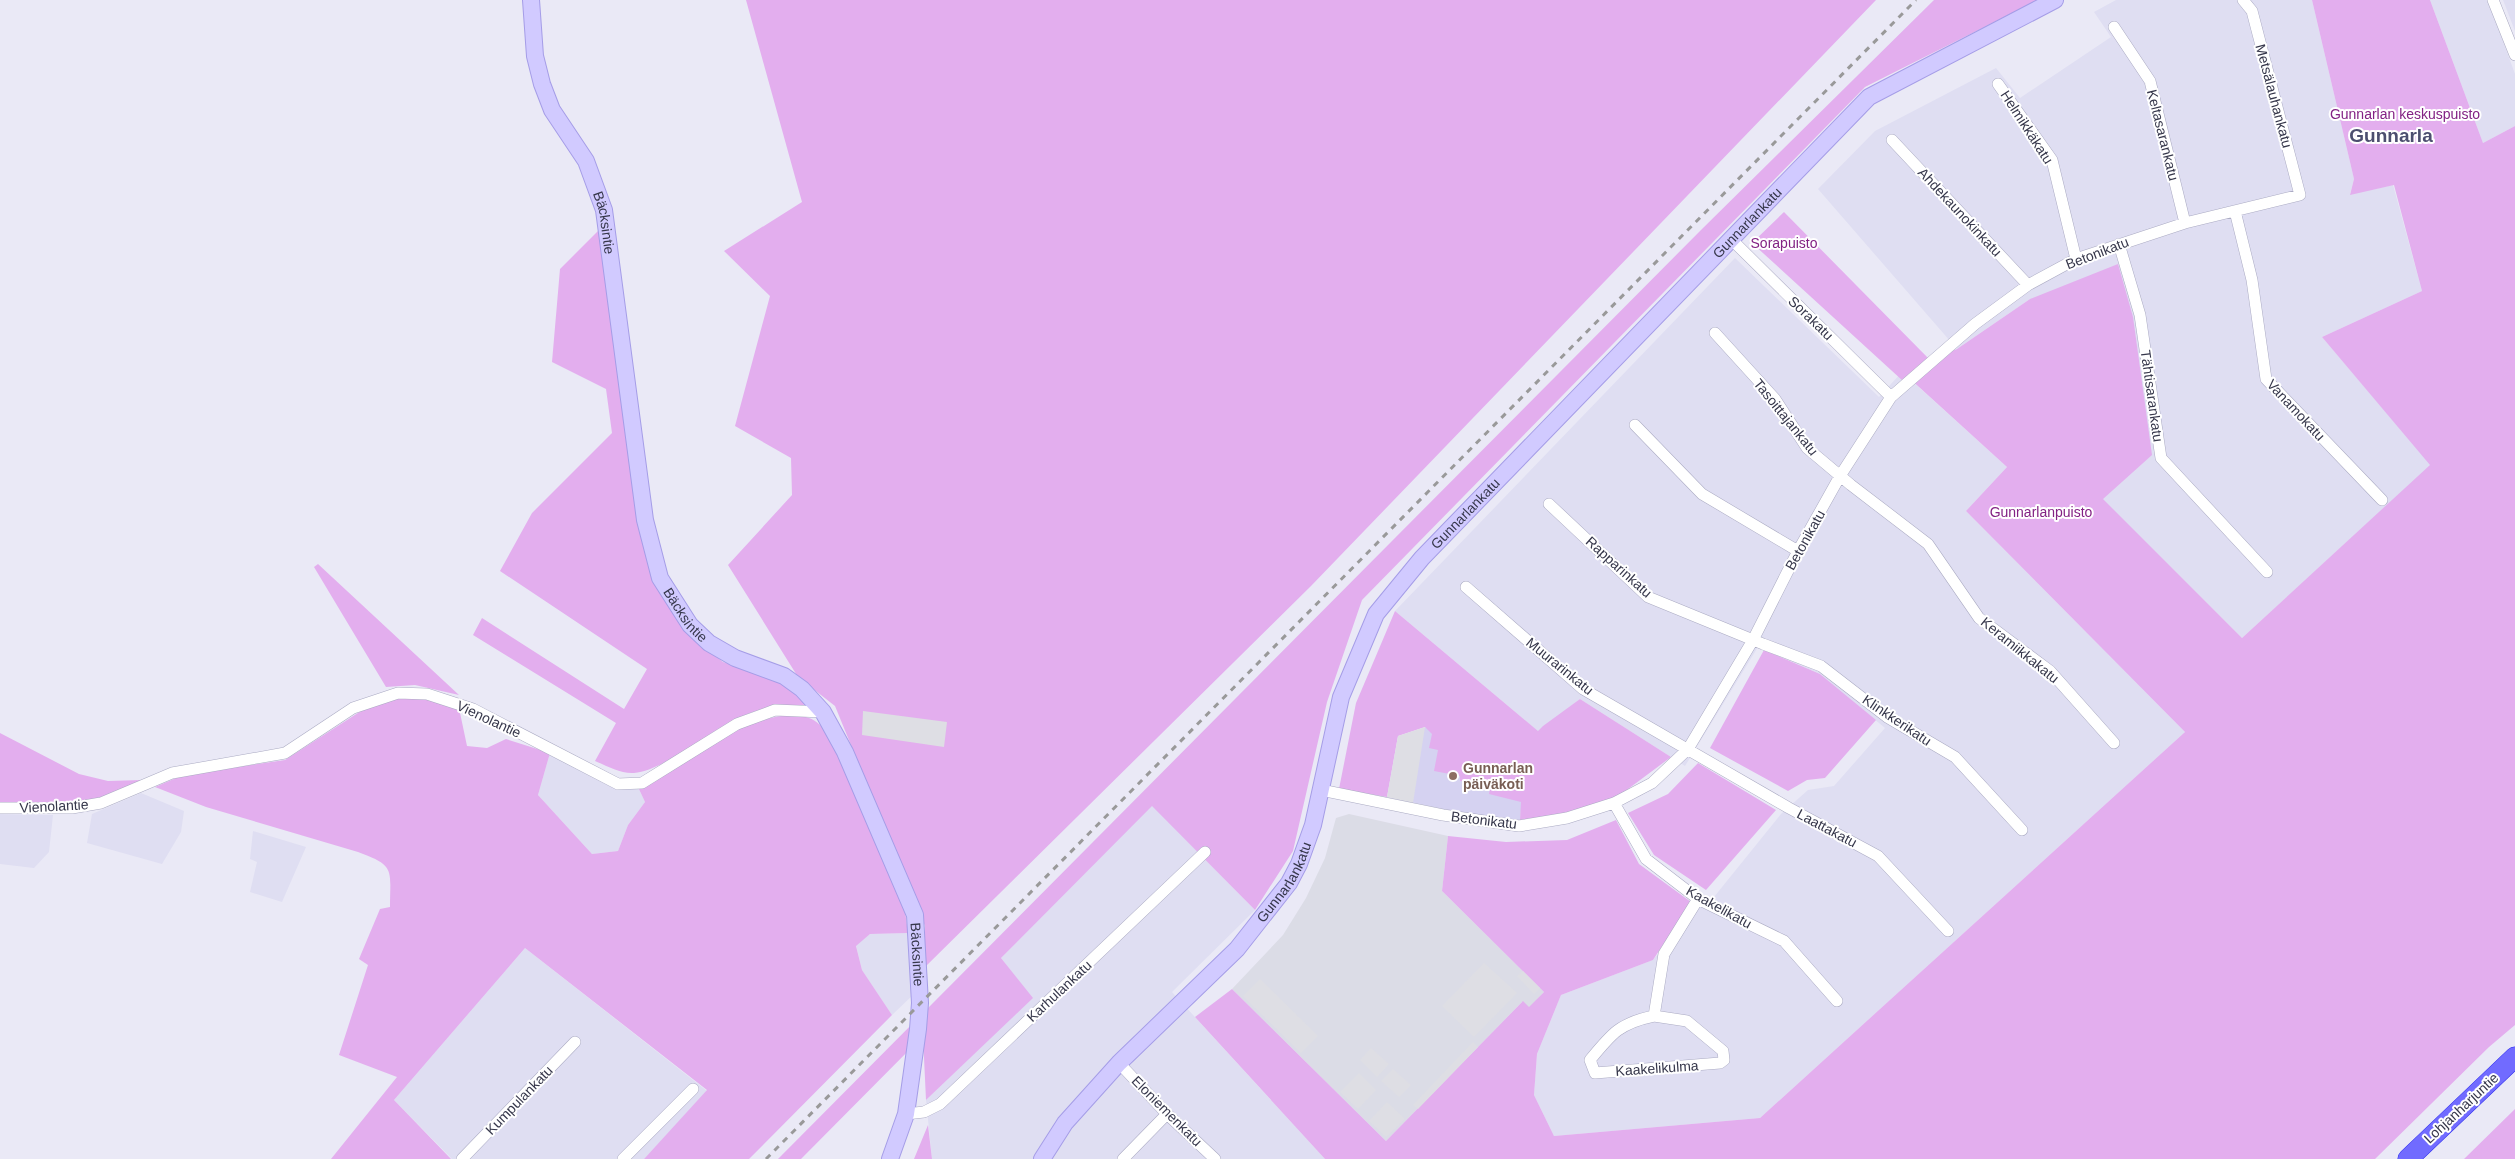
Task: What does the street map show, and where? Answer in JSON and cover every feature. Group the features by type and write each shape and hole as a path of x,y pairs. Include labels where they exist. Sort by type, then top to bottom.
{"highway":[{"name":"Lohjanharjuntie","path":"2408,1159 2515,1057"}],"street":[{"name":"Bäcksintie","path":"531,0 535,56 542,84 552,110 586,161 604,210 645,520 660,578 690,625 709,643 735,658 784,676 802,689 823,712 845,752 915,915 920,1003 906,1114 890,1159"},
{"name":"Gunnarlankatu","path":"1042,1159 1065,1123 1120,1063 1237,949 1283,893 1307,844 1341,698 1381,608 1422,558 1869,97 2055,0"},
{"name":"Metsälauhankatu","path":"2243,0 2252,11 2300,195"},
{"path":"2493,0 2515,55"},
{"name":"Keltasarankatu","path":"2114,27 2150,80 2185,223"},
{"name":"Helmikkäkatu","path":"1998,84 2052,160 2076,259"},
{"name":"Ahdekaunokinkatu","path":"1892,140 2028,285"},
{"name":"Betonikatu","path":"1321,790 1442,815 1519,826 1567,818 1614,803 1652,783 1688,749 1753,640 1798,551 1840,476 1891,397 1975,324 2028,285 2076,259 2185,223 2300,195"},
{"name":"Vanamokatu","path":"2235,211 2252,280 2266,378 2382,500"},
{"name":"Sorakatu","path":"1730,239 1891,397"},
{"name":"Tähtisarankatu","path":"2119,244 2140,316 2162,458 2266,572"},
{"name":"Tasoittajankatu","path":"1715,333 1775,399 1807,448 1840,476"},
{"path":"1635,425 1702,494 1798,551"},
{"name":"Keramiikkakatu","path":"1840,476 1928,544 1979,618 2050,671 2114,743"},
{"name":"Rapparinkatu","path":"1549,504 1648,597 1753,640"},
{"name":"Muurarinkatu","path":"1466,587 1583,689 1688,749"},
{"name":"Klinkkerikatu","path":"1753,640 1821,666 1888,717 1955,757 2022,830"},
{"name":"Vienolantie","path":"0,808 72,808 101,803 172,773 285,753 353,708 398,693 428,694 473,709 618,784 642,783 737,724 775,710 823,712"},
{"name":"Laattakatu","path":"1688,749 1784,805 1878,856 1948,931"},
{"name":"Kaakelikatu","path":"1614,803 1646,859 1698,899 1784,941 1837,1001"},
{"name":"Karhulankatu","path":"906,1114 924,1112 940,1104 1205,852"},
{"path":"1654,1016 1664,954 1698,899"},
{"name":"Kaakelikulma","path":"1654,1016 1687,1021 1723,1051 1724,1060 1720,1063 1595,1073 1590,1060 1605,1042 1623,1025 1654,1016"},
{"name":"Kumpulankatu","path":"462,1159 575,1042"},
{"name":"Eloniemenkatu","path":"1120,1063 1168,1114 1215,1159"},
{"path":"623,1159 693,1089"},
{"path":"1123,1159 1168,1114"}],"shaded area":[{"path":"2116,0 2312,0 2354,179 2350,194 2393,185 2422,291 2322,337 2431,465 2242,638 2102,499 2030,299 1957,349 1818,189 1875,131 1996,68 2020,98 2111,37 2094,12"},
{"path":"2430,0 2488,0 2515,74 2515,126 2483,143"},
{"path":"2503,0 2515,0 2515,31"},
{"path":"1735,258 1879,397 1902,372 2007,467 1966,511 2185,732 1760,1118 1554,1136 1534,1095 1537,1054 1561,995 1653,960 1696,909 1714,897 1781,814 1808,790 1834,786 1885,728 1820,674 1758,647 1685,766 1580,699 1539,732 1395,611"},
{"path":"863,711 947,722 944,747 862,735"},
{"name":"Gunnarlan päiväkoti","path":"1425,727 1523,791 1520,820 1481,817 1387,797"},
{"path":"1425,727 1413,803 1387,797 1398,736"},
{"path":"550,753 638,787 645,802 628,825 618,851 592,854 538,795"},
{"path":"141,793 184,811 181,832 162,864 87,843 92,814"},
{"path":"1152,805 1255,910 1172,992 1325,1159 932,1159 926,1100 1032,998 1001,958"},
{"path":"0,814 53,815 49,852 34,868 0,864"},
{"path":"1349,814 1448,836 1442,891 1544,992 1529,1008 1522,1002 1386,1141 1232,989 1283,935 1306,898 1325,858 1336,818"},
{"path":"253,831 306,847 282,902 250,892 257,862 250,859"},
{"path":"908,933 914,994 892,1015 862,970 856,945 870,934"},
{"path":"525,948 707,1091 644,1159 452,1159 394,1100"},
{"path":"1484,963 1517,993 1474,1037 1442,1006"},
{"path":"1523,971 1540,988 1534,994 1517,976"},
{"path":"1260,979 1318,1036 1301,1053 1243,996"},
{"path":"1473,1042 1478,1047 1418,1109 1413,1105"},
{"path":"1371,1048 1389,1064 1377,1077 1360,1060"},
{"path":"1393,1069 1411,1085 1399,1097 1381,1081"},
{"path":"1359,1073 1376,1090 1358,1109 1340,1092"},
{"path":"1387,1102 1405,1119 1386,1137 1369,1121"}],"green space":[{"path":"746,0 1876,0 1311,586 923,969 925,926 835,706 798,677 728,565 792,495 791,458 735,426 770,296 724,251 802,202"},
{"path":"1934,0 2038,0 1865,87 1362,600 1327,702 1293,851 1255,910 1152,806 1001,958 1033,998 926,1100 923,1036 801,1159 778,1159 1701,230"},
{"path":"2312,0 2430,0 2483,143 2515,126 2515,1025 2489,1047 2375,1159 1325,1159 1195,1017 1232,989 1386,1141 1523,1001 1529,1007 1544,992 1442,891 1448,836 1506,842 1567,840 1616,820 1639,864 1691,902 1653,960 1561,995 1537,1054 1534,1095 1554,1136 1760,1118 2185,732 1966,511 2007,467 1908,377 1903,381 1752,243 1784,212 1928,358 1924,362 1957,349 2030,299 2118,264 2133,317 2152,455 2103,499 2242,638 2430,465 2322,337 2422,291 2394,185 2350,195 2354,179"},
{"path":"599,230 657,583 691,637 723,662 772,677 808,703 799,706 771,707 738,718 662,764 634,773 619,771 595,761 616,723 473,635 482,618 624,709 647,669 500,571 532,513 612,433 606,389 552,362 560,269"},
{"path":"318,564 459,695 415,685 386,687 314,567"},
{"path":"1395,611 1538,731 1580,699 1671,757 1620,795 1574,812 1520,820 1521,802 1489,794 1490,787 1460,781 1460,776 1434,771 1438,750 1429,748 1432,734 1425,727 1398,736 1387,797 1339,789 1356,703"},
{"path":"1764,650 1820,674 1876,720 1825,778 1807,780 1788,791 1710,748"},
{"path":"401,697 429,699 459,708 467,746 487,748 506,739 550,753 538,795 592,854 618,851 628,825 645,802 638,787 697,751 745,726 769,718 790,715 814,720 828,732 904,903 908,933 870,934 856,946 862,970 892,1015 749,1159 644,1159 707,1090 525,948 394,1100 451,1159 331,1159 397,1077 339,1055 368,965 359,959 380,909 390,907 390,877 388,871 379,861 358,852 206,807 155,787 183,775 285,760 361,711"},
{"path":"0,733 79,774 108,781 142,780 97,799 50,803 0,802"},
{"path":"1698,763 1776,810 1706,890 1654,855 1628,813 1668,794"},
{"path":"2515,1109 2515,1159 2464,1159"},
{"path":"928,1125 932,1159 914,1159"}],"railway":[{"path":"766,1159 1916,0"}],"place":[{"name":"Gunnarlan päiväkoti","path":"1453,776"}],"district":[{"name":"Gunnarla","path":"2391,135"}],"park label":[{"name":"Gunnarlan keskuspuisto","path":"2405,114"},
{"name":"Sorapuisto","path":"1784,243"},
{"name":"Gunnarlanpuisto","path":"2041,512"}]}
